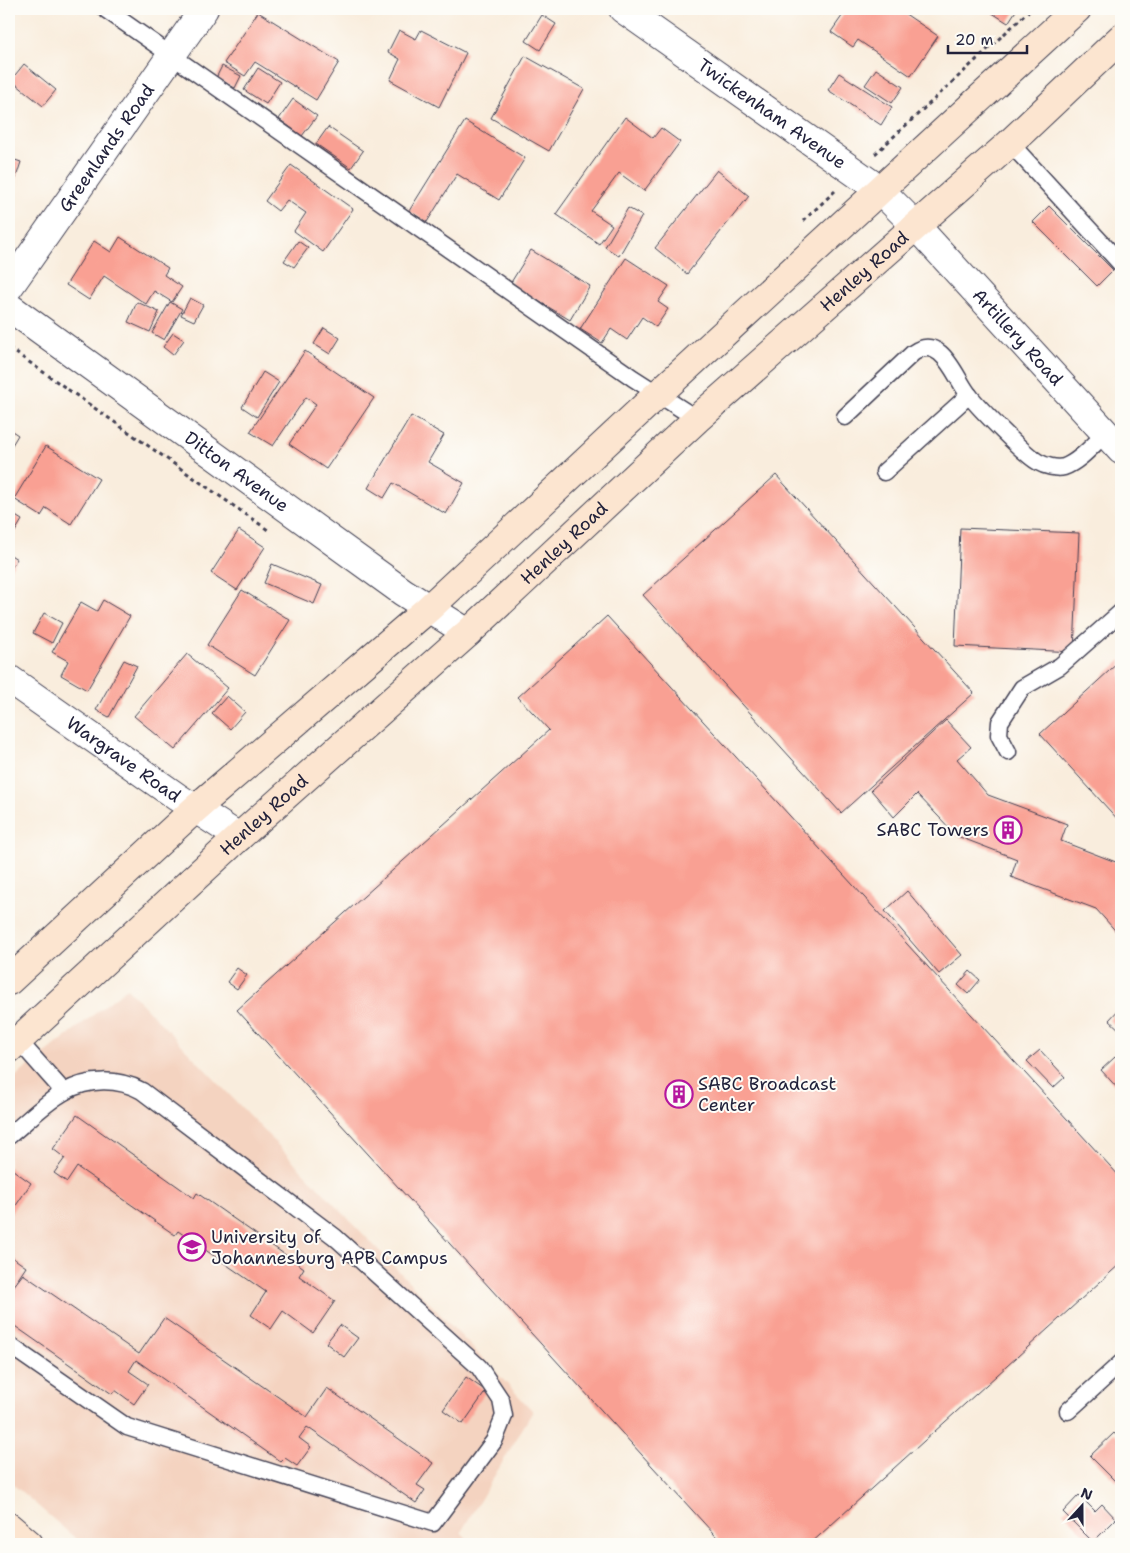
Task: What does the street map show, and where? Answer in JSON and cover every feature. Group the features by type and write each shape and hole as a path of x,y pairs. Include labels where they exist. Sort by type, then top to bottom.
{"main road":[{"path":"9,981 195,809 428,609 658,394 1077,9"},
{"name":"Henley Road","path":"12,1039 468,633 697,419 1010,143 1121,38"},
{"path":"9,1527 29,1544"}],"street":[{"name":"Greenlands Road","path":"9,287 204,9"},
{"name":"Twickenham Avenue","path":"623,9 880,190 915,225"},
{"name":"Artillery Road","path":"915,225 1113,442"},
{"name":"Ditton Avenue","path":"9,307 428,609 468,633"},
{"name":"Wargrave Road","path":"9,679 195,809 239,837"}],"lane":[{"path":"104,9 658,394 697,419"},
{"path":"1010,143 1121,264"},
{"path":"845,417 920,348 928,347 941,354 953,368 969,396 1036,461 1045,465 1063,467 1113,442"},
{"path":"884,472 969,396"},
{"path":"1008,752 999,736 1000,722 1022,688 1060,666 1121,612"},
{"path":"12,1039 64,1092"},
{"path":"9,1136 64,1092 91,1083 112,1081 126,1083 142,1091 335,1237 479,1367 502,1400 504,1416 494,1441 433,1523 127,1427 9,1345"},
{"path":"1068,1411 1121,1363"}],"path":[{"path":"798,226 1031,9"},
{"path":"9,348 269,531"}],"shaded area":[{"name":"University of Johannesburg APB Campus","path":"127,988 533,1411 461,1532 472,1544 82,1544 9,1481 9,1082"}],"building":[{"path":"847,9 898,9 938,36 911,76 858,40 853,47 831,32"},
{"path":"986,9 1017,9 1008,23"},
{"path":"258,12 339,62 316,100 255,62 245,76 224,63"},
{"path":"542,15 556,24 540,50 526,41"},
{"path":"399,30 416,39 421,30 466,53 439,107 390,80 400,59 388,52"},
{"path":"525,56 584,89 549,151 491,118"},
{"path":"24,64 56,90 43,106 11,80"},
{"path":"222,66 241,76 235,88 216,78"},
{"path":"258,68 280,82 266,104 244,90"},
{"path":"876,69 903,87 892,103 865,85"},
{"path":"839,73 892,107 881,125 828,90"},
{"path":"293,99 317,116 302,136 279,119"},
{"path":"625,117 653,138 661,128 680,142 644,191 619,173 591,211 612,225 599,244 556,214"},
{"path":"465,121 525,158 499,200 457,174 427,222 409,211"},
{"path":"328,127 363,151 351,168 316,144"},
{"path":"9,158 21,162 12,190 9,188"},
{"path":"291,165 353,209 323,252 294,231 306,213 287,200 278,211 265,201"},
{"path":"717,170 749,196 687,274 655,248"},
{"path":"1049,206 1113,270 1097,286 1033,222"},
{"path":"628,208 642,216 619,256 605,247"},
{"path":"120,237 168,268 164,275 182,287 172,302 154,291 146,304 104,276 89,300 66,285 94,241 111,252"},
{"path":"298,241 308,248 294,267 284,261"},
{"path":"531,250 590,286 570,320 510,284"},
{"path":"626,258 669,286 658,302 668,309 656,327 642,317 627,340 611,329 602,343 580,329"},
{"path":"190,298 203,305 194,321 181,315"},
{"path":"137,302 159,312 150,332 128,322"},
{"path":"170,302 182,309 164,340 152,333"},
{"path":"324,328 340,338 330,354 314,344"},
{"path":"173,333 184,340 173,355 163,347"},
{"path":"305,351 374,398 326,469 289,444 316,404 306,397 273,446 250,432"},
{"path":"263,372 279,382 257,417 242,407"},
{"path":"411,416 444,435 428,462 464,483 446,514 393,483 384,498 368,488"},
{"path":"9,429 18,435 9,450"},
{"path":"46,446 99,479 71,524 46,508 41,516 14,499"},
{"path":"776,475 974,693 841,813 643,595"},
{"path":"9,512 22,520 10,540 9,539"},
{"path":"960,528 1079,533 1074,652 955,646"},
{"path":"239,530 265,547 237,590 211,573"},
{"path":"9,554 17,559 9,571"},
{"path":"272,564 322,585 314,604 264,583"},
{"path":"242,590 290,620 255,675 207,645"},
{"path":"103,600 130,616 87,690 61,675 68,661 52,652 81,602 97,611"},
{"path":"44,613 62,623 52,643 33,633"},
{"name":"SABC Broadcast Center","path":"607,616 1121,1178 1121,1263 810,1544 723,1544 237,1010 549,730 518,697"},
{"path":"187,654 228,688 175,750 134,716"},
{"path":"124,660 137,666 109,717 96,710"},
{"path":"1121,660 1121,823 1040,734"},
{"path":"227,696 245,712 230,729 212,713"},
{"name":"SABC Towers","path":"946,720 971,747 957,759 988,795 1067,824 1061,841 1121,864 1121,937 1096,909 1011,877 1017,859 957,836 917,794 894,817 871,790"},
{"path":"907,891 962,955 939,974 885,911"},
{"path":"237,968 247,975 237,989 227,982"},
{"path":"970,971 980,980 968,994 958,985"},
{"path":"1121,1007 1121,1031 1109,1020"},
{"path":"1040,1050 1065,1077 1053,1088 1027,1061"},
{"path":"1115,1057 1121,1063 1121,1092 1101,1070"},
{"path":"77,1115 194,1198 197,1193 304,1268 299,1276 335,1301 313,1333 283,1311 271,1329 251,1315 266,1292 178,1231 175,1235 77,1167 67,1182 54,1173 65,1158 53,1149"},
{"path":"9,1167 31,1183 9,1216"},
{"path":"9,1255 26,1267 10,1291 23,1274 139,1354 164,1318 307,1417 327,1388 433,1463 417,1485 425,1490 416,1503 307,1427 299,1438 311,1447 297,1466 285,1458 281,1462 136,1360 129,1371 148,1384 134,1404 115,1390 112,1394 9,1322"},
{"path":"340,1325 358,1338 344,1357 326,1343"},
{"path":"466,1377 486,1391 463,1424 443,1410"},
{"path":"1114,1433 1121,1440 1121,1477 1116,1482 1090,1456"},
{"path":"1079,1495 1095,1511 1102,1504 1116,1519 1093,1542 1063,1512"}],"place":[{"name":"SABC Towers","path":"1008,830"},
{"name":"SABC Broadcast Center","path":"679,1094"},
{"name":"University of Johannesburg APB Campus","path":"192,1247"}]}
